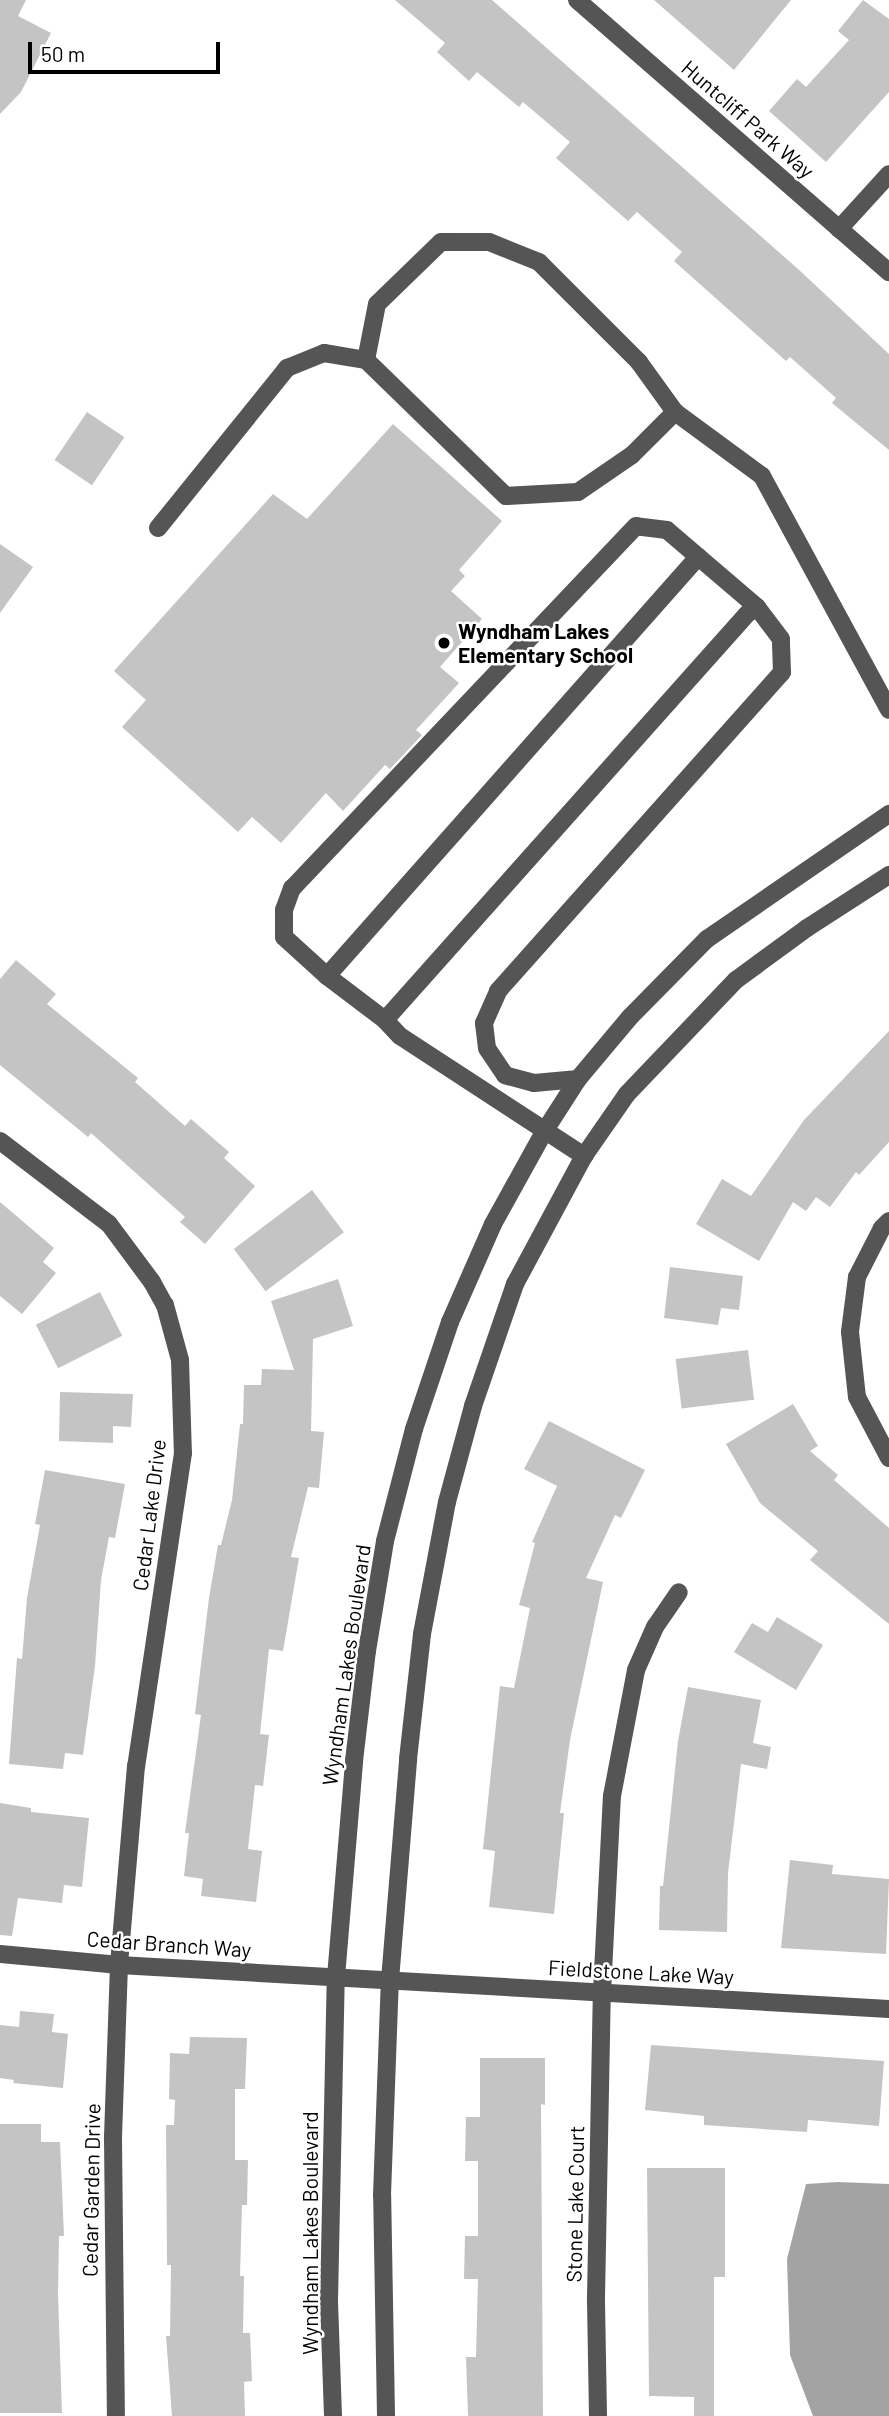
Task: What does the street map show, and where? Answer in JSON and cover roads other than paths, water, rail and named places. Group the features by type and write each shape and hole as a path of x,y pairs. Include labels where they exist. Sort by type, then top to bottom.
{"street":[{"name":"Huntcliff Park Way","path":"577,0 889,272"},
{"path":"839,229 889,174"},
{"path":"366,360 377,304 440,242 489,242 538,262 639,362 675,412 762,476 889,710"},
{"path":"158,528 287,368 324,354 366,360 506,496 578,492 632,455 675,412"},
{"path":"578,1079 534,1083 505,1075 487,1048 484,1023 498,991 782,672 782,639 757,607 667,530 636,526 292,888 284,911 284,936 327,976 385,1020 400,1036 584,1156"},
{"path":"327,976 698,557"},
{"path":"385,1020 747,614 757,607"},
{"name":"Wyndham Lakes Boulevard","path":"333,2416 329,2301 336,1977 363,1678 385,1541 414,1429 450,1322 494,1224 544,1132 578,1079 630,1017 706,939 889,814"},
{"path":"386,2416 382,2195 390,1980 408,1759 422,1634 447,1502 473,1406 515,1284 584,1156 627,1094 736,980 807,928 889,875"},
{"name":"Cedar Lake Drive","path":"0,1141 109,1224 152,1282 165,1305 180,1360 183,1453 136,1766 120,1965"},
{"path":"889,1222 882,1228 857,1278 850,1332 857,1397 889,1458"},
{"name":"Stone Lake Court","path":"598,2416 596,2297 603,1992 612,1796 634,1683 655,1628 679,1592"},
{"name":"Cedar Branch Way","path":"0,1955 120,1965 390,1980"},
{"name":"Cedar Garden Drive","path":"116,2416 113,2139 120,1965"},
{"name":"Fieldstone Lake Way","path":"390,1980 889,2009"}],"place":[{"name":"Wyndham Lakes Elementary School","path":"444,643"}]}
